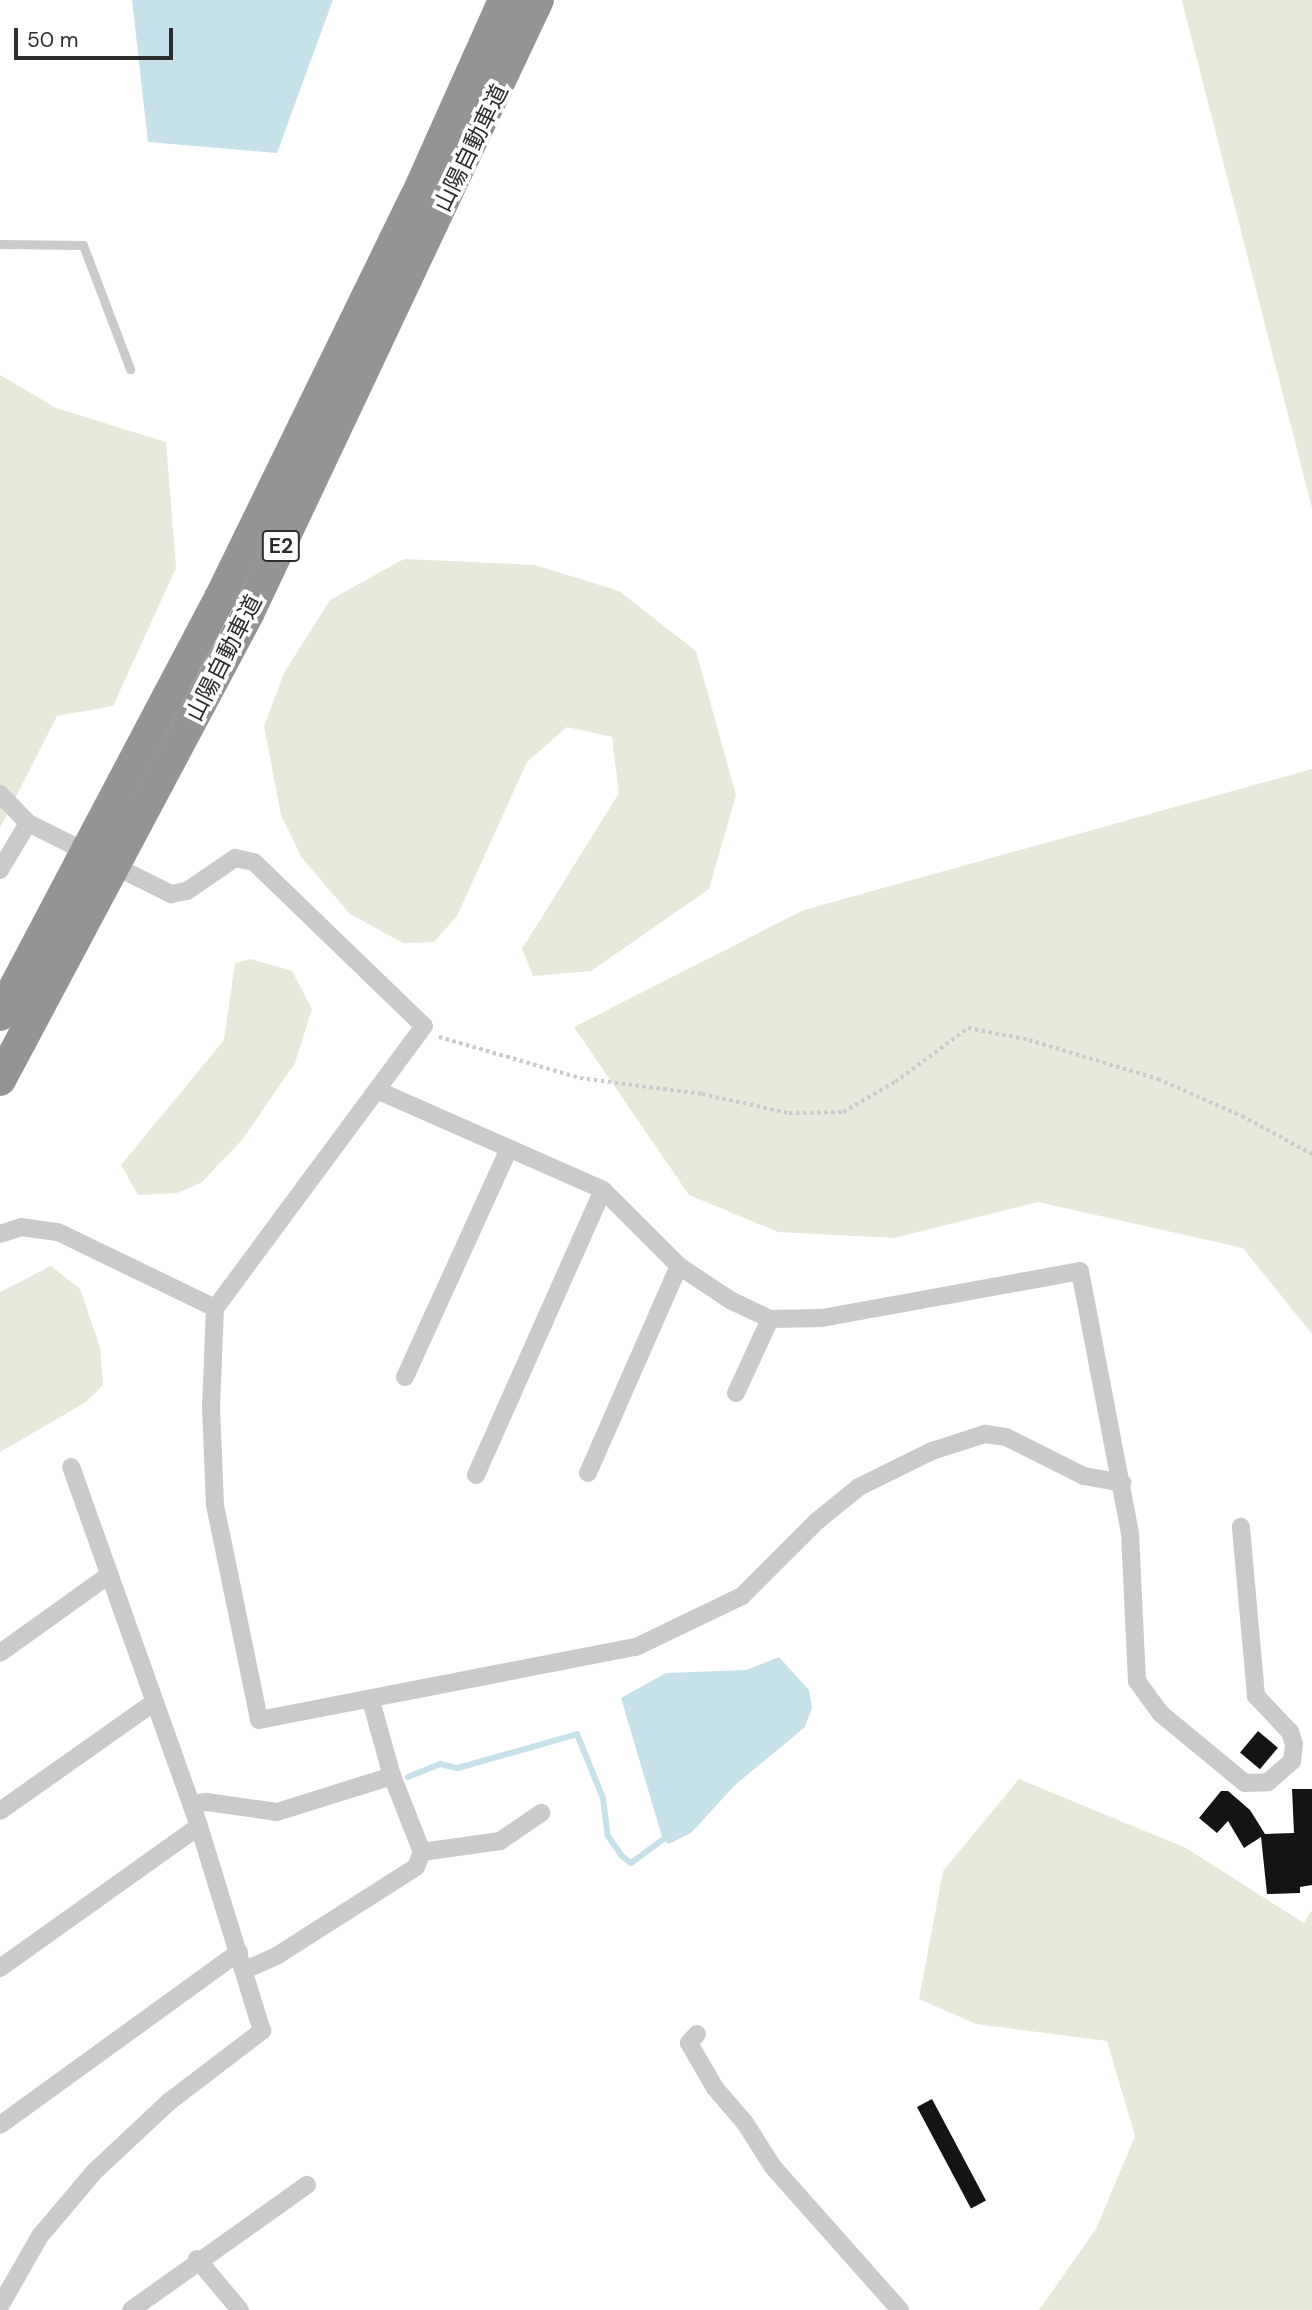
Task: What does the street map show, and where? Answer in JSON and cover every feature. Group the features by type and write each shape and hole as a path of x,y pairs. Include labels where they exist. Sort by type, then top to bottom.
{"highway":[{"path":"416,197 485,0"},
{"name":"山陽自動車道","path":"0,1015 214,610 416,197 504,0"},
{"name":"山陽自動車道","path":"0,1080 248,614 538,0"}],"street":[{"path":"0,793 35,827 171,894 187,891 235,858 254,862 424,1026 379,1091 215,1308 211,1337 215,1505 259,1720 371,1701 636,1647 742,1596 817,1521 859,1487 932,1451 985,1434 1006,1437 1084,1476 1122,1483"},
{"path":"0,870 35,827"},
{"path":"379,1091 603,1190 679,1266 730,1300 770,1319 822,1318 1080,1272 1130,1533 1137,1681 1144,1695 1245,1783 1268,1782 1292,1761 1294,1744 1290,1732 1256,1696 1241,1527"},
{"path":"405,1377 509,1149"},
{"path":"476,1475 603,1190"},
{"path":"0,1234 21,1227 58,1232 215,1308"},
{"path":"588,1473 679,1266"},
{"path":"736,1393 770,1319"},
{"path":"0,2306 40,2236 94,2172 170,2101 261,2031 245,1970 199,1826 71,1468"},
{"path":"0,1653 109,1575"},
{"path":"245,1970 278,1955 416,1867 422,1852 392,1776 371,1701"},
{"path":"0,1811 153,1703"},
{"path":"191,1804 207,1801 276,1812 392,1776"},
{"path":"422,1852 500,1841 541,1813"},
{"path":"0,1968 199,1826"},
{"path":"0,2125 239,1952"},
{"path":"697,2034 689,2043 715,2088 746,2123 773,2166 900,2310"},
{"path":"131,2310 197,2259 306,2185"},
{"path":"197,2259 240,2310"}],"lane":[{"path":"0,244 83,244 130,369"}],"path":[{"path":"424,1026 442,1039 580,1078 702,1094 789,1113 843,1112 895,1082 968,1028 1029,1040 1158,1079 1242,1115 1312,1154"}],"green space":[{"path":"1312,0 1312,508 1182,1"},
{"path":"0,375 56,408 166,442 176,568 113,706 57,716 0,828"},
{"path":"404,559 535,565 619,591 696,651 736,795 709,889 591,971 533,976 522,949 619,793 612,737 567,727 527,762 457,916 434,942 403,943 350,914 302,858 281,815 264,726 284,673 330,600"},
{"path":"1312,769 1312,1334 1243,1248 1038,1202 894,1238 778,1232 689,1195 574,1027 804,910"},
{"path":"251,959 292,971 312,1009 295,1063 242,1140 201,1183 177,1193 138,1195 121,1165 224,1040 235,963"},
{"path":"51,1266 80,1289 100,1347 103,1385 86,1402 0,1452 0,1292"},
{"path":"1019,1779 1186,1848 1304,1923 1312,1910 1312,2310 1039,2310 1096,2229 1135,2136 1107,2041 976,2024 919,1999 943,1871"}],"water":[{"path":"132,0 333,0 277,153 148,142"},
{"path":"779,1657 809,1690 812,1708 805,1727 735,1785 691,1833 669,1844 663,1840 621,1698 666,1673 746,1670"}],"building":[{"path":"1258,1731 1278,1748 1260,1769 1240,1752"},
{"path":"1292,1789 1312,1789 1312,1885 1300,1887 1300,1893 1267,1894 1261,1837 1244,1848 1228,1821 1217,1833 1199,1818 1221,1791 1228,1791 1250,1810 1265,1834 1294,1833"},
{"path":"932,2099 986,2201 971,2209 917,2107"}],"waterway":[{"path":"408,1777 440,1764 458,1768 577,1734 603,1798 608,1836 622,1856 631,1863 669,1835"}]}
